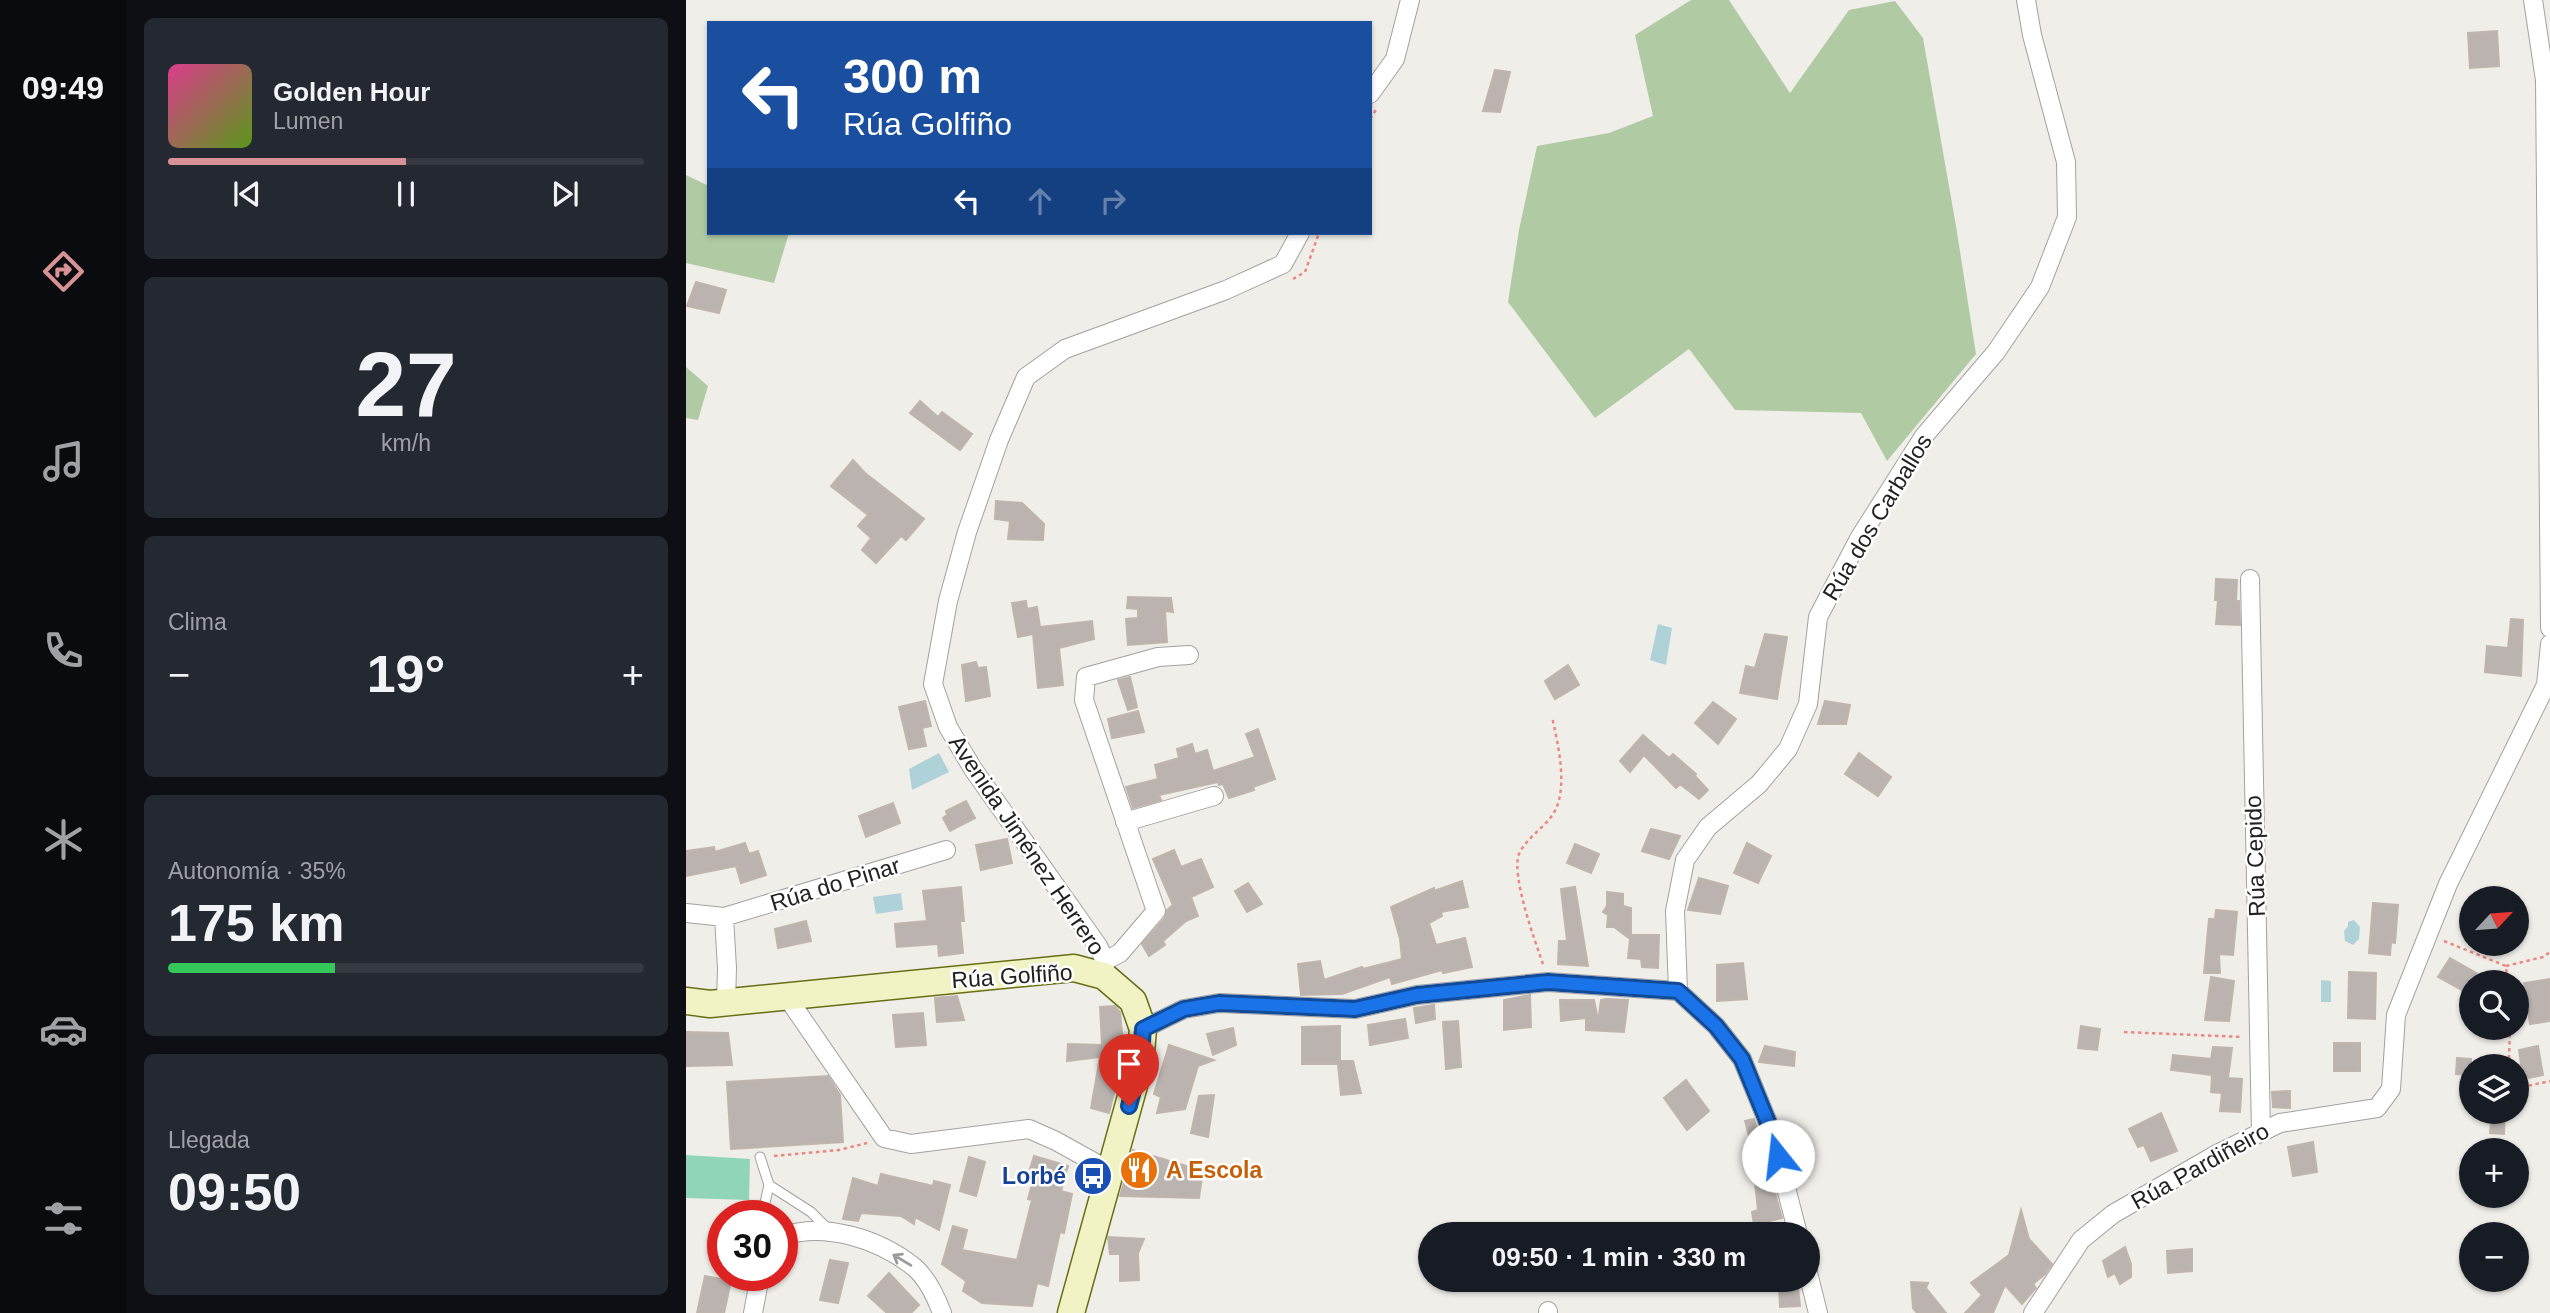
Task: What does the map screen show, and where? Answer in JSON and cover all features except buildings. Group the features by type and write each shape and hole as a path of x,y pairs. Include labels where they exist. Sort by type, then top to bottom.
{"main road":[{"name":"Rúa Golfiño","path":"686,1001 726,1003 1074,968 1104,969 1133,1001 1143,1029 1140,1064 1071,1313"}],"street":[{"path":"1372,91 1395,59 1410,0"},
{"name":"Rúa dos Carballos","path":"1678,991 1675,911 1685,860 1708,827 1759,784 1788,748 1808,704 1818,617 1860,537 1924,436 1996,352 2040,287 2067,217 2066,162 2032,35 2026,0"},
{"path":"2533,0 2545,80 2550,628"},
{"name":"Avenida Jiménez Herrero","path":"1104,969 1098,946 972,769 948,727 933,684 948,601 967,532 999,440 1026,377 1065,349 1226,290 1283,264 1299,235"},
{"name":"Rúa Cepido","path":"2250,579 2261,1132"},
{"name":"Rúa Pardiñeiro","path":"2033,1313 2081,1240 2113,1214 2280,1123 2377,1108 2391,1089 2396,1016 2448,884 2546,685 2550,644"},
{"path":"1104,969 1156,911 1084,700 1086,677 1157,656 1189,655"},
{"path":"1125,822 1213,796"},
{"name":"Rúa do Pinar","path":"686,913 724,917 946,850"},
{"path":"724,917 726,1003"},
{"path":"1143,1029 1184,1009 1219,1003 1355,1009 1417,995 1548,982 1678,991 1716,1026 1742,1059 1771,1130 1795,1222"},
{"path":"787,998 884,1139 911,1144 1029,1129 1110,1171"},
{"path":"798,1233 811,1230 851,1234 915,1268 935,1295 942,1313"},
{"path":"753,1313 757,1291"},
{"path":"1813,1292 1818,1313"}],"lane":[{"path":"760,1157 769,1185 766,1200"},
{"path":"769,1185 811,1212 830,1232"}],"path":[{"path":"1548,982 1518,881 1519,854 1554,815 1561,788 1558,744 1552,717"},
{"path":"2428,935 2506,966 2550,953"},
{"path":"2506,966 2506,970"},
{"path":"2124,1032 2260,1038"},
{"path":"2529,1086 2550,1081"},
{"path":"760,1157 839,1150 884,1139"}],"green space":[{"path":"1691,0 1729,0 1790,93 1849,10 1895,1 1923,38 1976,354 1887,461 1861,413 1735,410 1689,349 1595,418 1508,302 1519,230 1537,146 1609,133 1653,116 1635,35"},
{"path":"686,175 707,185 707,235 788,235 774,283 686,263"},
{"path":"686,367 708,386 698,420 686,418"},
{"path":"686,1155 750,1159 749,1200 686,1198"}],"water":[{"path":"1658,624 1672,628 1666,665 1650,660"},
{"path":"939,753 949,772 912,790 909,769"},
{"path":"901,893 903,910 876,914 873,897"},
{"path":"2354,920 2360,927 2359,939 2353,945 2345,941 2344,931 2348,922"},
{"path":"2321,980 2331,981 2331,1002 2321,1002"}],"place":[{"name":"A Escola","path":"1139,1170"},
{"name":"Lorbé","path":"1093,1176"}],"route":[{"path":"1129,1106 1140,1064 1143,1029 1184,1009 1219,1003 1355,1009 1417,995 1548,982 1644,988 1678,991 1716,1026 1742,1059 1771,1130 1778,1156"}]}
